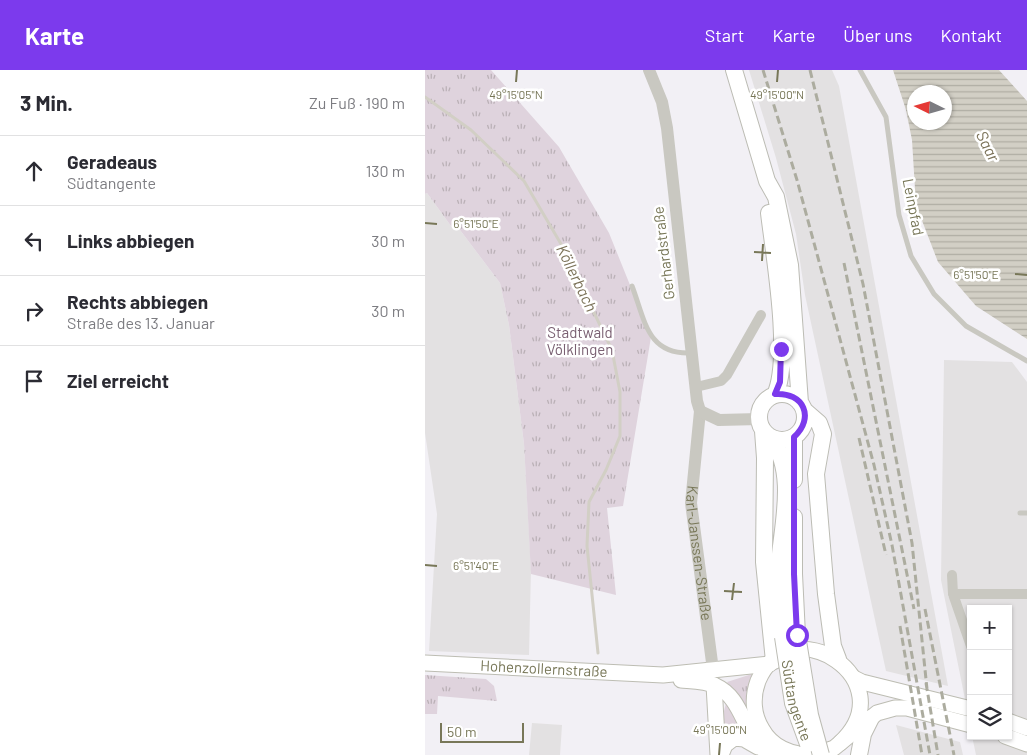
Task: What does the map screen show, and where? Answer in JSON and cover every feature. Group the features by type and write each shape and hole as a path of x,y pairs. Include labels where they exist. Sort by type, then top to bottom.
{"main road":[{"path":"733,70 767,181 776,197 789,266 804,425 794,437 785,440 764,429"},
{"path":"767,181 767,199 776,267 781,349 780,382 775,394 764,402 764,562 772,663 760,678 755,693 754,706 758,722 765,734 779,748 796,754 812,755 830,750 840,744 871,718 886,710 907,708 967,724"},
{"path":"775,394 787,394 802,406 819,423 823,434 817,474 826,594 833,646 838,659 854,678 859,693 859,711 852,730 840,744"},
{"name":"Südtangente","path":"764,429 779,448 785,472 784,527 779,566 790,636 821,755"},
{"name":"Südtangente","path":"794,437 794,574 790,636 793,703 812,755"},
{"path":"769,754 752,737 730,695 714,678 731,670 772,663 791,652 809,649 838,659"},
{"name":"Hohenzollernstraße","path":"425,663 714,678"},
{"name":"Karl-Janssen-Straße","path":"714,678 719,755"},
{"path":"854,678 967,707"},
{"path":"859,755 863,734 871,718"},
{"path":"1012,722 1027,728"},
{"path":"719,755 729,741 738,737 748,740 769,754"},
{"path":"1012,739 1027,744"}],"street":[{"name":"Gerhardstraße","path":"649,70 662,102 667,128 695,387 700,411 697,435"},
{"path":"695,387 721,381 727,375 761,315"},
{"path":"700,411 719,420 764,429"},
{"name":"Karl-Janssen-Straße","path":"697,435 691,503 714,678"},
{"path":"953,575 953,594 967,634"},
{"path":"953,594 1027,594"}],"lane":[{"name":"Leinpfad","path":"860,70 886,117 899,215 911,256 934,294 966,326 1027,361"},
{"path":"632,286 651,337 663,349 677,353 692,352"},
{"path":"1020,513 1027,513"}],"shaded area":[{"path":"749,70 832,70 839,86 948,686 886,671 805,295 796,234 776,158"},
{"path":"427,193 451,226 460,230 500,283 509,325 524,444 531,569 529,655 429,651 437,514 425,433 425,194"},
{"path":"944,360 1012,362 1027,382 1027,755 976,755 973,740 1012,740 1012,605 967,605 967,709 941,580"},
{"path":"532,723 562,725 560,755 529,755"},
{"path":"896,725 960,742 963,755 904,755"}],"green space":[{"name":"Stadtwald Völklingen","path":"425,70 491,70 559,147 609,233 651,337 623,506 607,508 616,595 531,574 524,444 509,325 500,283 460,230 451,226 427,193 425,194"},
{"path":"752,674 747,712 727,682"},
{"path":"425,675 486,679 494,686 497,701 438,696 437,714 425,714"},
{"path":"726,703 743,730 736,730 722,736 722,719"}],"water":[{"name":"Saar","path":"893,70 999,70 1027,101 1027,339 976,306 938,262 916,205 910,130 952,130 952,85 907,85 907,115"}],"waterway":[{"name":"Köllerbach","path":"425,97 471,130 524,181 561,244 612,350 620,392 620,436 606,470 589,502 587,546 598,653"}],"railway":[{"path":"763,70 797,180 874,465 892,545 930,755"},
{"path":"810,70 863,284 912,543 927,689"},
{"path":"844,263 914,609"},
{"path":"859,438 886,555"},
{"path":"925,609 954,755"},
{"path":"900,626 922,755"},
{"path":"926,683 938,755"}],"route":[{"path":"781,349 780,382 775,394 787,394 796,399 804,410 806,418 800,432 794,437 794,574 797,635"}]}
